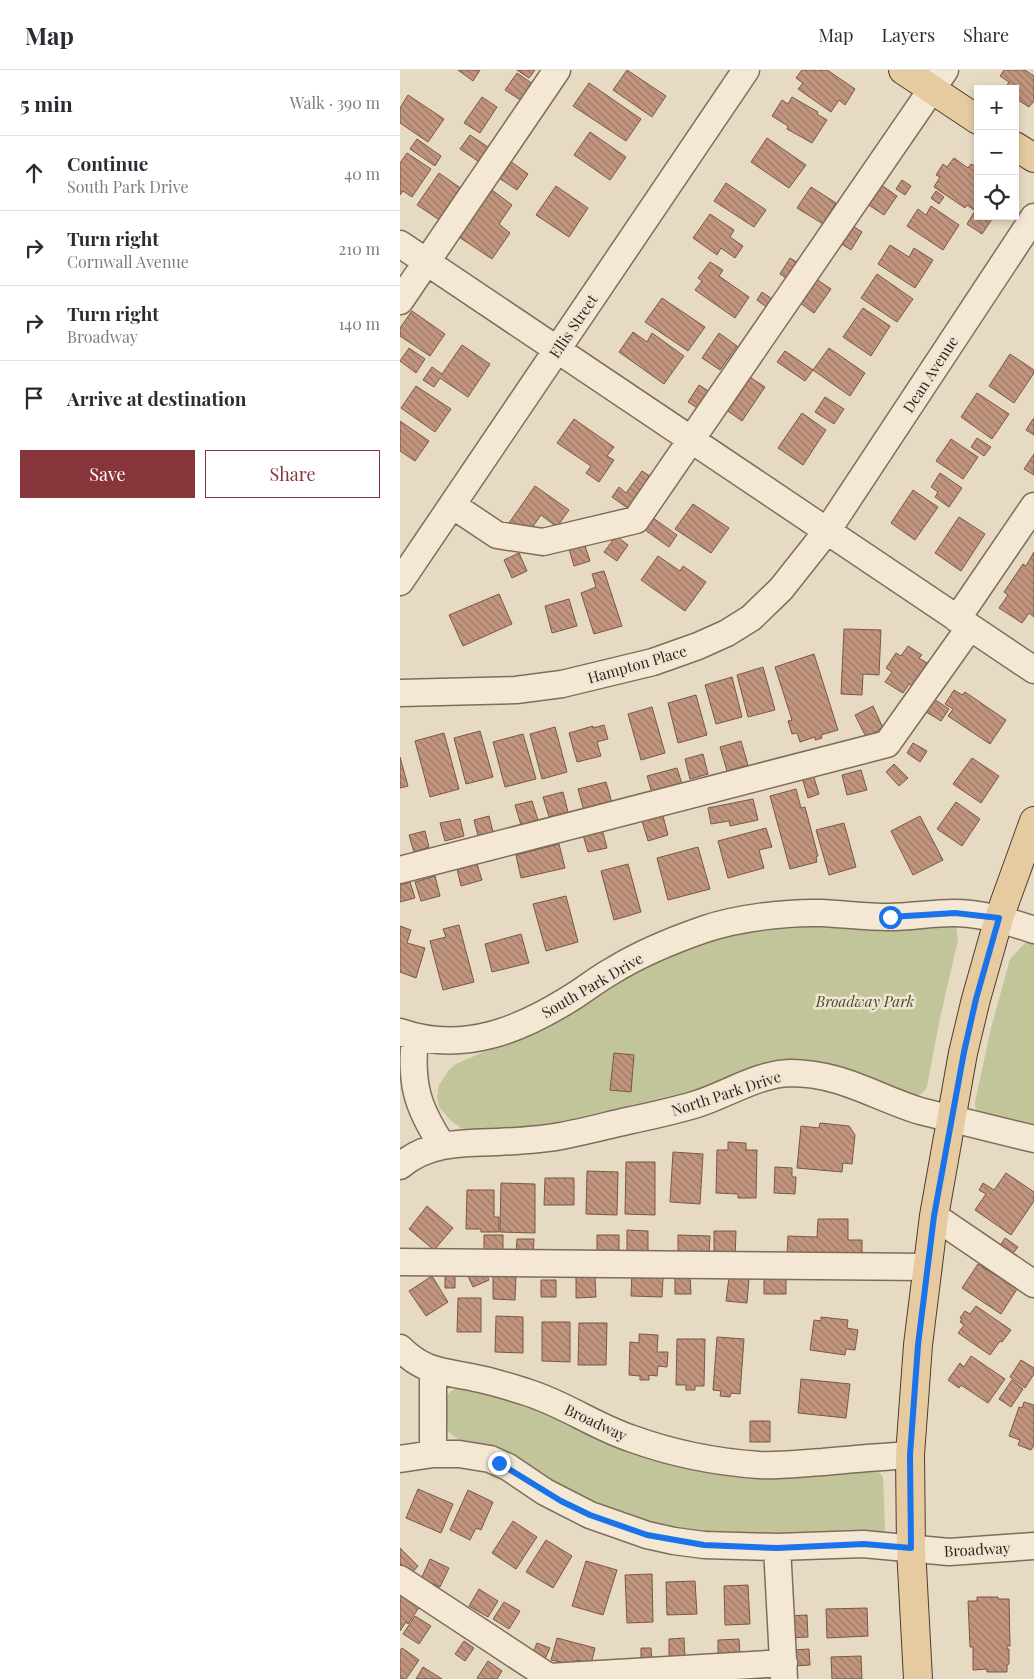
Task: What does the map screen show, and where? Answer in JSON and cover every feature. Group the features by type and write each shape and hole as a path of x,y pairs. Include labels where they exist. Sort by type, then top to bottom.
{"main road":[{"path":"903,70 938,80 974,116"},
{"path":"1019,149 1034,158"},
{"path":"918,1679 911,1548 910,1455 918,1345 934,1216 951,1119 976,999 999,918 1034,821"}],"street":[{"path":"400,301 556,70"},
{"name":"Ellis Street","path":"400,582 746,70"},
{"path":"452,505 497,534 543,542 636,520 938,80"},
{"name":"Dean Avenue","path":"826,531 1034,217"},
{"path":"400,244 1034,670"},
{"path":"400,870 887,744 964,623 1034,506"},
{"name":"Hampton Place","path":"400,693 506,690 562,684 653,662 698,646 727,633 751,618 781,589 826,531"},
{"name":"South Park Drive","path":"408,1035 443,1041 459,1041 486,1036 516,1026 543,1014 573,997 611,971 650,951 708,928 736,921 793,914 820,913 890,917 955,913 999,918 1034,930"},
{"path":"408,1035 413,1065 407,1085 442,1145"},
{"name":"North Park Drive","path":"400,1166 424,1150 442,1145 560,1136 698,1104 765,1078 791,1073 821,1076 847,1082 903,1106 1034,1139"},
{"path":"934,1216 1034,1284"},
{"path":"400,1262 928,1268"},
{"name":"Broadway","path":"400,1348 412,1359 434,1370 476,1378 528,1392 628,1438 680,1453 760,1465 910,1455"},
{"path":"432,1454 434,1370"},
{"name":"Broadway","path":"400,1459 432,1454 469,1456 499,1463 561,1501 590,1515 647,1535 704,1545 777,1548 864,1544 949,1552 1034,1546"},
{"path":"400,1579 549,1677 784,1671 777,1548"}],"green space":[{"name":"Broadway Park","path":"792,923 956,923 958,940 927,1086 922,1093 910,1095 836,1070 591,1124 475,1133 461,1128 451,1121 439,1107 437,1097 439,1085 449,1070 456,1064 509,1041 617,979 711,937"},
{"path":"1034,940 1034,1132 980,1115 975,1107 975,1102 991,1028 1010,959 1025,943"},
{"path":"461,1387 537,1407 593,1434 872,1468 883,1477 885,1530 880,1534 712,1534 669,1528 642,1521 591,1502 531,1467 461,1441 452,1435 445,1427 445,1398 451,1391"}],"building":[{"path":"458,70 480,70 473,81"},
{"path":"517,70 535,70 529,78"},
{"path":"627,70 666,96 652,117 613,90"},
{"path":"802,70 827,70 855,89 845,105 839,100 831,112 798,89 803,83 796,78"},
{"path":"1004,70 1025,70 1034,76 1034,101 1029,107 1019,101 1019,85 1007,85 1009,82 1000,76"},
{"path":"517,73 533,84 522,101 505,90"},
{"path":"589,83 641,119 626,141 573,106"},
{"path":"408,95 444,119 428,142 400,123 400,108"},
{"path":"482,97 497,107 480,133 464,123"},
{"path":"792,97 818,112 817,114 827,120 812,143 787,129 788,126 772,116 782,100 788,104"},
{"path":"590,132 626,157 610,180 574,155"},
{"path":"470,135 494,151 484,165 460,149"},
{"path":"767,138 806,165 789,188 751,162"},
{"path":"417,139 441,156 435,166 410,149"},
{"path":"407,153 431,169 412,197 403,191 400,195 400,163"},
{"path":"954,158 968,168 971,164 974,166 974,210 967,205 965,208 934,187 940,177 936,175 943,164 947,167"},
{"path":"510,161 528,174 517,190 499,178"},
{"path":"439,173 462,189 441,221 417,205"},
{"path":"902,180 911,186 905,195 896,189"},
{"path":"877,182 897,196 884,215 864,202"},
{"path":"726,183 766,210 754,227 714,201"},
{"path":"556,186 588,208 569,237 536,215"},
{"path":"811,187 836,203 823,224 797,208"},
{"path":"492,190 512,205 499,224 510,233 492,259 459,237"},
{"path":"936,191 944,197 939,204 931,198"},
{"path":"931,206 959,225 943,250 907,226 918,209 926,215"},
{"path":"974,213 974,220 991,220 982,234 967,224"},
{"path":"710,214 734,230 730,237 743,246 735,258 721,248 717,255 693,238"},
{"path":"848,223 862,232 851,250 837,241"},
{"path":"890,245 909,257 914,248 933,260 915,288 878,264"},
{"path":"790,258 800,264 789,280 780,274"},
{"path":"710,262 723,270 719,276 749,297 735,318 695,290 702,281 698,278"},
{"path":"877,274 913,299 897,322 861,298"},
{"path":"816,279 831,289 814,313 800,303"},
{"path":"762,292 775,301 769,309 757,300"},
{"path":"662,298 705,327 688,351 645,322"},
{"path":"863,308 890,326 871,356 843,337"},
{"path":"412,311 445,334 430,356 400,336 400,328"},
{"path":"633,332 647,342 652,333 684,356 664,384 619,352"},
{"path":"719,333 737,346 720,370 702,358"},
{"path":"462,345 490,364 468,397 440,378 434,387 423,380 432,367 442,374"},
{"path":"409,348 425,359 416,373 400,361"},
{"path":"829,348 865,373 850,396 813,370"},
{"path":"785,351 813,370 805,381 777,362"},
{"path":"1010,354 1034,370 1034,373 1014,403 989,386"},
{"path":"748,376 765,387 742,421 725,409"},
{"path":"699,385 713,394 702,411 688,402"},
{"path":"416,386 451,409 435,432 401,408"},
{"path":"977,393 1009,414 992,439 961,417"},
{"path":"825,397 844,409 834,424 815,412"},
{"path":"802,413 826,430 803,465 778,448"},
{"path":"574,419 614,447 607,456 614,460 599,482 586,473 591,466 557,443"},
{"path":"1034,419 1034,435 1026,430"},
{"path":"400,421 429,441 415,461 400,451"},
{"path":"977,438 991,447 984,456 971,447"},
{"path":"951,439 978,457 963,479 936,461"},
{"path":"1034,454 1034,475 1024,469"},
{"path":"642,471 656,480 633,512 612,497 619,487 626,493"},
{"path":"940,473 962,488 949,507 935,497 938,492 931,487"},
{"path":"535,486 569,510 557,527 541,515 527,535 509,523"},
{"path":"913,490 938,507 915,540 891,523"},
{"path":"693,504 729,528 711,553 675,529"},
{"path":"959,517 985,534 961,571 935,553"},
{"path":"653,518 677,535 669,547 645,530"},
{"path":"616,536 628,545 617,561 604,552"},
{"path":"584,543 590,561 574,566 569,549"},
{"path":"1034,552 1034,617 1029,613 1022,623 999,608 1008,595 1004,592 1023,564 1026,566"},
{"path":"519,553 527,571 512,578 504,560"},
{"path":"658,556 680,571 683,566 706,582 685,611 641,580"},
{"path":"604,571 622,626 594,634 581,593 596,587 592,574"},
{"path":"499,594 512,624 463,646 449,615"},
{"path":"569,599 577,626 552,633 545,606"},
{"path":"844,629 881,630 879,675 863,674 862,695 841,694"},
{"path":"908,646 922,655 919,658 927,663 922,671 926,674 916,688 909,684 903,693 885,682 892,672 886,668 896,653 901,656"},
{"path":"814,654 838,730 821,735 822,738 815,740 815,737 800,742 797,733 792,734 788,721 792,720 775,667"},
{"path":"763,667 775,710 748,717 737,675"},
{"path":"732,677 742,717 716,724 705,685"},
{"path":"954,690 962,695 965,692 1006,720 990,744 948,716 953,709 945,704"},
{"path":"696,695 707,735 678,743 668,703"},
{"path":"931,697 949,709 941,721 923,710"},
{"path":"873,706 883,728 866,737 855,715"},
{"path":"652,707 665,753 641,760 628,714"},
{"path":"604,725 608,739 597,742 601,756 577,762 569,733"},
{"path":"555,727 567,772 542,779 530,734"},
{"path":"480,731 493,777 466,784 454,738"},
{"path":"444,733 459,789 430,797 415,741"},
{"path":"523,734 536,779 505,787 493,742"},
{"path":"741,741 748,765 727,771 720,747"},
{"path":"913,743 927,751 920,762 907,753"},
{"path":"703,754 708,774 690,779 685,759"},
{"path":"400,757 408,786 400,788"},
{"path":"972,758 999,776 981,803 953,784"},
{"path":"894,764 908,778 899,786 886,772"},
{"path":"677,768 682,784 652,793 647,776"},
{"path":"861,770 867,790 847,795 842,775"},
{"path":"812,771 819,794 808,798 801,774"},
{"path":"606,782 612,803 584,811 578,789"},
{"path":"796,789 801,808 805,807 818,856 816,857 817,862 790,869 770,796"},
{"path":"563,792 568,812 549,817 543,797"},
{"path":"753,799 758,820 730,826 729,821 711,824 708,808"},
{"path":"532,801 538,820 521,825 515,805"},
{"path":"956,802 980,819 962,846 937,829"},
{"path":"489,816 493,832 478,836 474,820"},
{"path":"663,816 668,835 648,841 642,821"},
{"path":"920,816 943,860 913,875 891,831"},
{"path":"460,819 464,836 445,841 440,823"},
{"path":"844,823 856,867 829,875 816,830"},
{"path":"766,828 772,847 759,850 764,868 728,878 718,841"},
{"path":"602,829 607,848 588,852 583,835"},
{"path":"425,831 429,847 414,852 409,835"},
{"path":"559,844 565,868 521,878 516,855"},
{"path":"698,847 710,889 668,900 657,858"},
{"path":"477,864 482,880 461,886 457,869"},
{"path":"628,864 641,912 614,920 601,871"},
{"path":"435,876 440,896 421,901 415,882"},
{"path":"410,882 415,898 400,902 400,885"},
{"path":"566,896 578,942 546,951 533,904"},
{"path":"459,925 474,982 443,990 430,941 446,937 443,929"},
{"path":"400,926 411,930 407,943 425,948 416,978 400,972"},
{"path":"521,934 529,963 492,972 485,944"},
{"path":"614,1053 634,1055 631,1092 610,1090"},
{"path":"820,1123 849,1126 855,1135 852,1164 843,1163 842,1172 797,1168 801,1126 819,1128"},
{"path":"728,1142 746,1143 746,1150 757,1150 756,1198 738,1198 738,1194 716,1193 717,1150 728,1150"},
{"path":"673,1152 703,1154 700,1204 670,1202"},
{"path":"626,1162 655,1162 655,1215 625,1214"},
{"path":"775,1167 792,1168 792,1177 796,1177 795,1194 774,1193"},
{"path":"587,1171 618,1172 617,1215 586,1214"},
{"path":"1006,1173 1034,1192 1034,1201 1011,1235 975,1210 986,1194 979,1190 983,1183 994,1190"},
{"path":"545,1178 574,1178 574,1205 544,1205"},
{"path":"501,1183 535,1184 535,1233 500,1232"},
{"path":"467,1190 494,1190 494,1217 499,1217 499,1232 481,1232 481,1229 466,1229"},
{"path":"427,1206 453,1228 434,1250 409,1229"},
{"path":"818,1219 848,1219 848,1240 862,1240 862,1260 787,1254 788,1236 817,1237"},
{"path":"627,1230 648,1231 648,1258 627,1257"},
{"path":"714,1231 736,1231 735,1259 714,1258"},
{"path":"484,1235 503,1235 503,1253 484,1253"},
{"path":"597,1235 619,1235 619,1256 597,1256"},
{"path":"678,1235 710,1236 709,1257 678,1256"},
{"path":"1005,1238 1018,1247 1010,1257 998,1249"},
{"path":"517,1239 534,1239 533,1255 516,1255"},
{"path":"978,1264 1017,1289 1001,1314 962,1288"},
{"path":"482,1265 489,1280 473,1287 466,1272"},
{"path":"632,1271 646,1277 663,1278 662,1297 631,1296"},
{"path":"445,1275 455,1275 455,1288 445,1288"},
{"path":"493,1275 516,1275 515,1300 493,1299"},
{"path":"764,1275 786,1276 786,1294 764,1294"},
{"path":"432,1276 448,1302 426,1316 409,1291"},
{"path":"675,1276 690,1276 691,1294 675,1294"},
{"path":"576,1277 595,1277 596,1297 576,1298"},
{"path":"729,1277 749,1279 747,1303 726,1301"},
{"path":"541,1280 556,1280 556,1297 541,1297"},
{"path":"458,1298 481,1298 481,1332 457,1332"},
{"path":"976,1306 1011,1330 990,1355 958,1333 964,1325 960,1322 962,1319 960,1318 965,1311 970,1314"},
{"path":"496,1316 523,1317 523,1353 495,1352"},
{"path":"821,1317 848,1320 847,1328 858,1330 855,1350 846,1349 845,1355 810,1350 814,1320 821,1321"},
{"path":"542,1322 570,1322 570,1362 542,1361"},
{"path":"579,1323 607,1323 606,1365 578,1365"},
{"path":"639,1334 658,1335 657,1352 668,1352 667,1367 658,1366 657,1376 649,1375 649,1380 640,1380 640,1376 629,1375 630,1342 639,1343"},
{"path":"717,1337 744,1339 740,1394 731,1393 730,1397 720,1396 721,1391 713,1390"},
{"path":"677,1339 705,1339 704,1386 695,1386 695,1390 686,1390 686,1385 676,1385"},
{"path":"971,1356 1005,1379 988,1403 961,1385 959,1388 948,1380 960,1363 964,1367"},
{"path":"1021,1360 1034,1368 1034,1374 1025,1388 1010,1377"},
{"path":"801,1379 850,1384 846,1418 798,1413"},
{"path":"1012,1380 1023,1389 1011,1407 999,1399"},
{"path":"1024,1402 1034,1405 1034,1445 1031,1450 1018,1445 1020,1440 1009,1436 1019,1407 1022,1408"},
{"path":"750,1421 770,1421 770,1442 750,1442"},
{"path":"418,1489 453,1504 441,1533 406,1518"},
{"path":"468,1490 493,1502 481,1530 476,1528 470,1540 450,1530"},
{"path":"513,1521 537,1537 516,1569 492,1553"},
{"path":"546,1540 572,1556 553,1588 526,1572"},
{"path":"400,1548 418,1566 410,1575 400,1564"},
{"path":"430,1559 449,1568 440,1587 421,1579"},
{"path":"586,1561 617,1570 603,1615 572,1606"},
{"path":"652,1574 653,1622 627,1623 625,1575"},
{"path":"695,1581 697,1614 667,1615 666,1582"},
{"path":"748,1585 750,1624 725,1625 724,1586"},
{"path":"479,1589 498,1601 488,1617 469,1606"},
{"path":"400,1593 420,1606 408,1624 406,1622 400,1631"},
{"path":"977,1597 1009,1599 1010,1646 1007,1646 1007,1649 1009,1649 1009,1664 1007,1665 1007,1672 987,1672 987,1669 973,1670 973,1647 970,1647 968,1601 977,1601"},
{"path":"504,1602 520,1611 509,1629 493,1619"},
{"path":"867,1608 868,1636 827,1638 826,1609"},
{"path":"807,1615 808,1637 789,1638 788,1616"},
{"path":"415,1616 431,1626 419,1644 403,1634"},
{"path":"557,1638 595,1648 591,1664 576,1660 575,1665 551,1660"},
{"path":"684,1638 685,1657 669,1657 669,1639"},
{"path":"739,1639 740,1655 718,1656 718,1640"},
{"path":"464,1641 474,1648 465,1661 455,1654"},
{"path":"537,1643 550,1648 544,1661 532,1655"},
{"path":"402,1648 419,1660 406,1679 400,1679 400,1650"},
{"path":"641,1648 651,1648 652,1663 641,1663"},
{"path":"809,1649 810,1665 794,1666 793,1650"},
{"path":"861,1656 862,1679 832,1679 831,1657"},
{"path":"488,1661 502,1671 497,1679 477,1678"},
{"path":"423,1667 442,1679 416,1679"}],"route":[{"path":"499,1463 545,1492 590,1515 620,1527 674,1541 740,1547 777,1548 864,1544 911,1548 910,1455 918,1345 934,1216 964,1052 976,999 999,918 955,913 890,917"}]}
